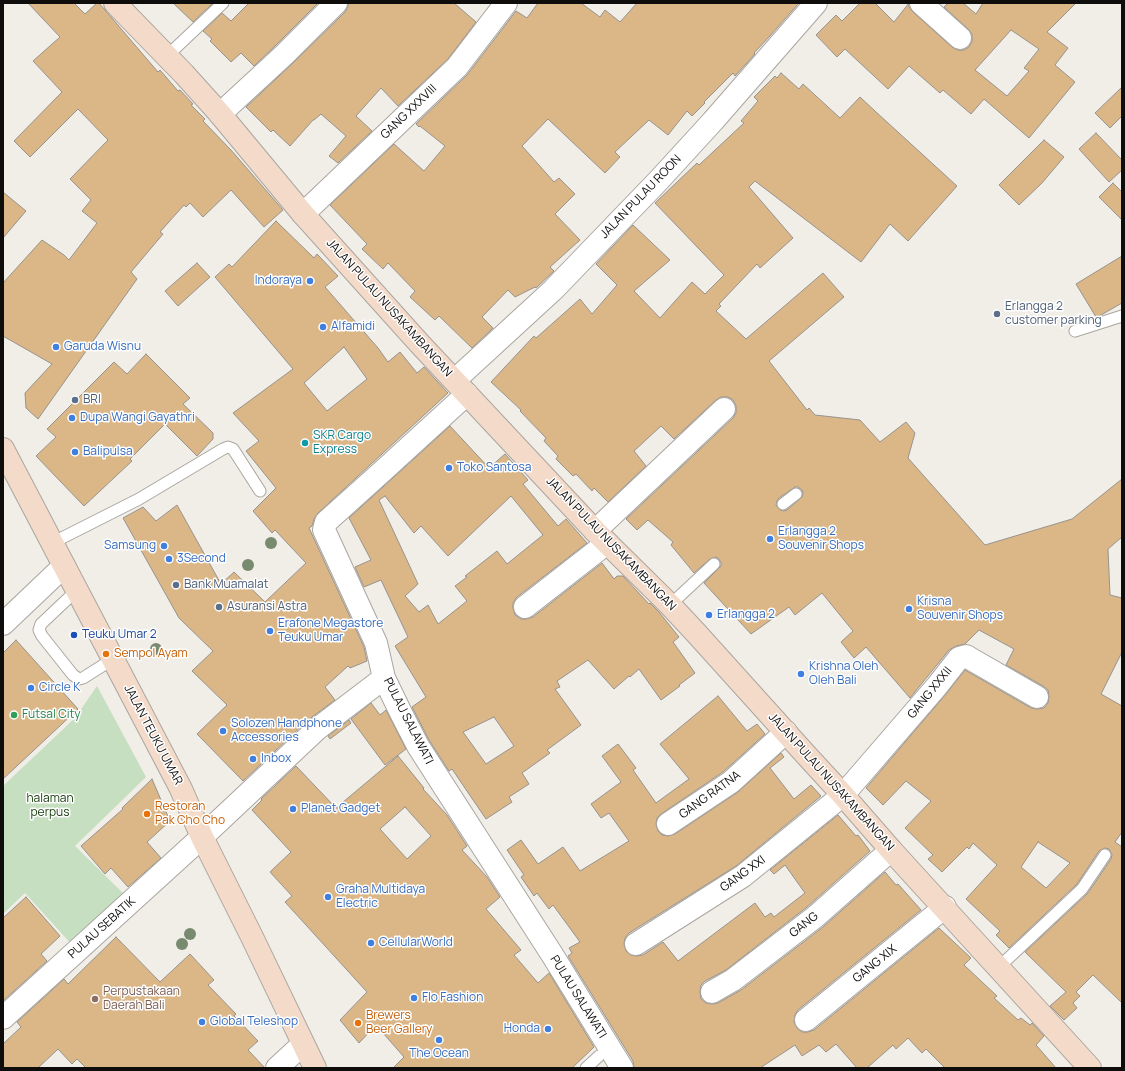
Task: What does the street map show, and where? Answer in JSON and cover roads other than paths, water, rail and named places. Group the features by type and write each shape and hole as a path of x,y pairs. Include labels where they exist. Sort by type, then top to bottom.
{"street":[{"name":"JALAN PULAU NUSAKAMBANGAN","path":"115,3 167,56 220,114 303,214 418,343 601,537 670,605 844,795 1090,1068"},
{"path":"220,114 285,54 336,3"},
{"name":"GANG XXXVIII","path":"303,214 457,67 506,3"},
{"name":"JALAN PULAU ROON","path":"461,387 659,180 713,121 816,3"},
{"path":"921,3 960,38"},
{"name":"PULAU SALAWATI","path":"461,387 386,468 326,522 324,530 376,643 384,678 418,746 553,956 622,1068"},
{"path":"524,607 601,537 724,409"},
{"name":"JALAN TEUKU UMAR","path":"3,449 181,789 202,837 315,1068"},
{"path":"3,624 64,566"},
{"name":"GANG XXXII","path":"844,795 959,658 966,656 1037,697"},
{"name":"PULAU SEBATIK","path":"3,1018 202,837 316,730 384,678"},
{"name":"GANG RATNA","path":"668,824 731,782 786,732"},
{"name":"GANG XXI","path":"636,944 743,876 844,795"},
{"name":"GANG","path":"712,992 733,980 815,917 892,850"},
{"name":"GANG XIX","path":"806,1020 945,907"},
{"path":"276,1068 303,1044"}],"lane":[{"path":"167,56 223,3"},
{"path":"1075,331 1122,316"},
{"path":"52,543 139,499 228,447 232,449 260,491"},
{"path":"783,504 796,494"},
{"path":"670,605 714,564"},
{"path":"77,590 41,624 40,630 42,636 73,674 79,679 113,659"},
{"path":"999,967 1082,889 1105,855"},
{"path":"586,1068 599,1056"}],"place":[{"name":"Indoraya","path":"310,281"},
{"name":"Erlangga 2 customer parking","path":"997,314"},
{"name":"Alfamidi","path":"323,327"},
{"name":"Garuda Wisnu","path":"56,347"},
{"name":"BRI","path":"75,400"},
{"name":"Dupa Wangi Gayathri","path":"72,418"},
{"name":"SKR Cargo Express","path":"305,443"},
{"name":"Balipulsa","path":"75,452"},
{"name":"Toko Santosa","path":"449,468"},
{"name":"Erlangga 2 Souvenir Shops","path":"770,539"},
{"name":"Samsung","path":"164,546"},
{"name":"3Second","path":"169,559"},
{"name":"Bank Muamalat","path":"176,585"},
{"name":"Asuransi Astra","path":"219,607"},
{"name":"Krisna Souvenir Shops","path":"909,609"},
{"name":"Erlangga 2","path":"709,615"},
{"name":"Erafone Megastore Teuku Umar","path":"270,631"},
{"name":"Teuku Umar 2","path":"74,635"},
{"name":"Sempol Ayam","path":"106,654"},
{"name":"Krishna Oleh Oleh Bali","path":"801,674"},
{"name":"Circle K","path":"31,688"},
{"name":"Futsal City","path":"14,715"},
{"name":"Solozen Handphone Accessories","path":"223,731"},
{"name":"Inbox","path":"253,759"},
{"name":"Planet Gadget","path":"293,809"},
{"name":"Restoran Pak Cho Cho","path":"147,814"},
{"name":"Graha Multidaya Electric","path":"328,897"},
{"name":"CellularWorld","path":"371,943"},
{"name":"Flo Fashion","path":"414,998"},
{"name":"Perpustakaan Daerah Bali","path":"95,999"},
{"name":"Global Teleshop","path":"202,1022"},
{"name":"Brewers Beer Gallery","path":"358,1023"},
{"name":"Honda","path":"548,1029"},
{"name":"The Ocean","path":"439,1040"}],"park label":[{"name":"halaman perpus","path":"50,806"}]}
